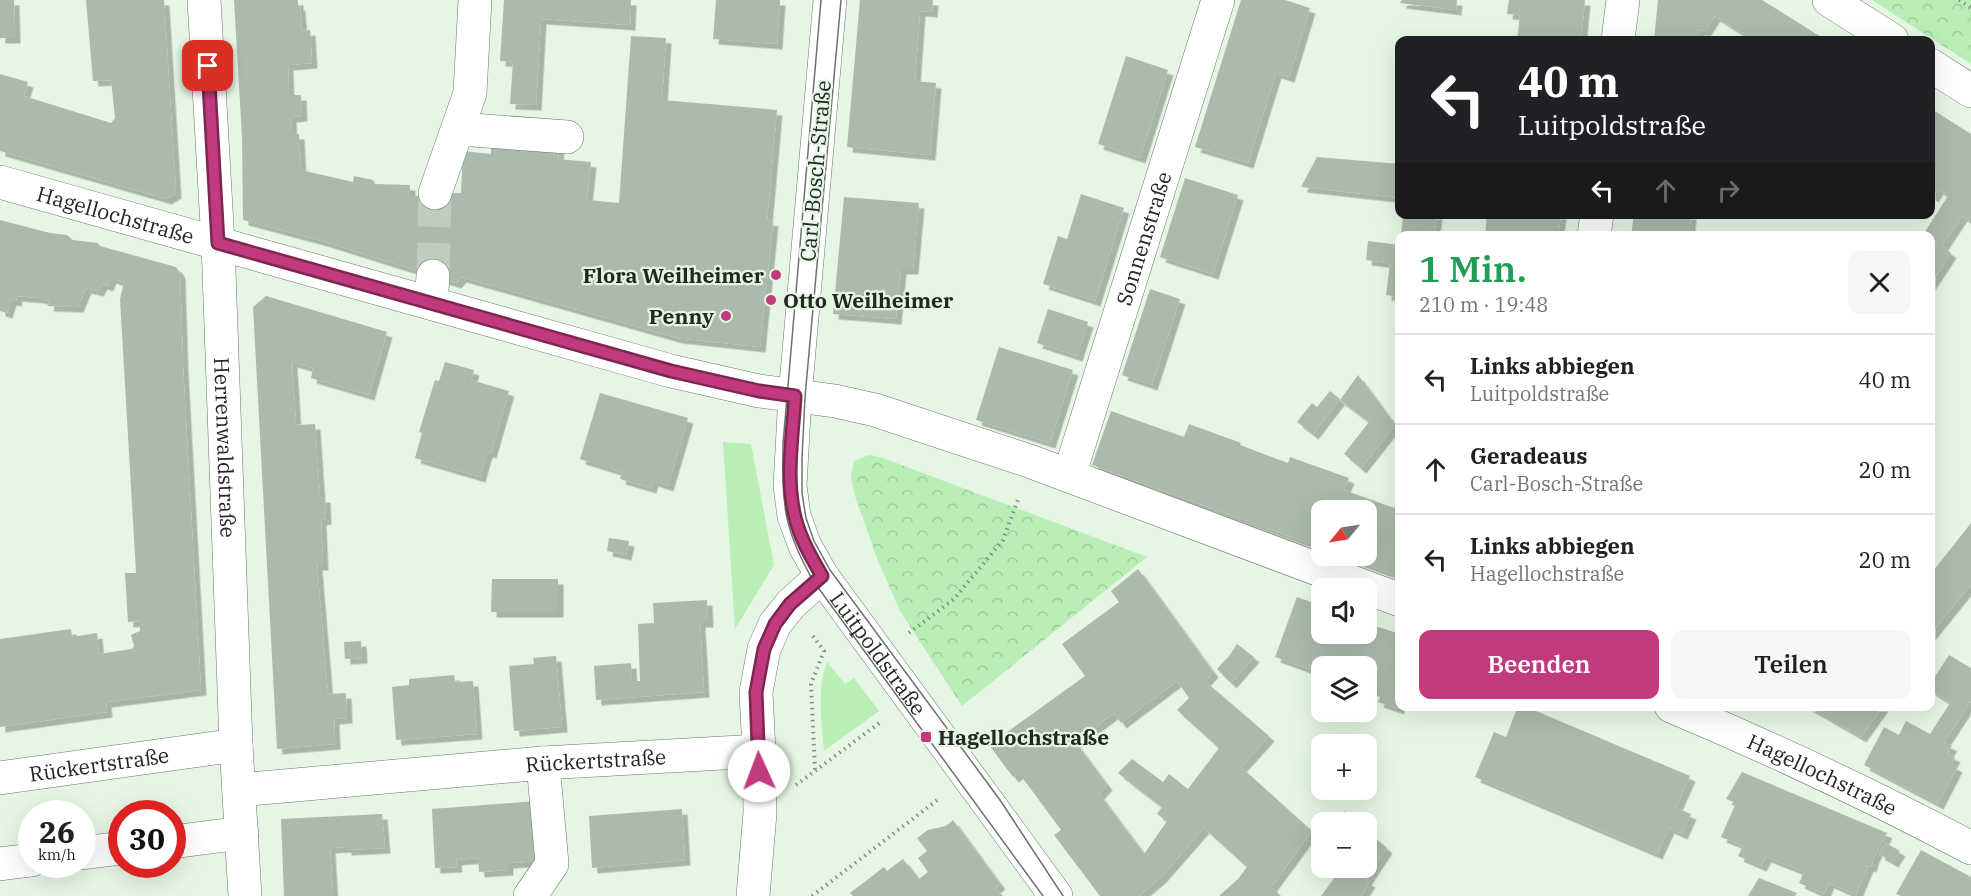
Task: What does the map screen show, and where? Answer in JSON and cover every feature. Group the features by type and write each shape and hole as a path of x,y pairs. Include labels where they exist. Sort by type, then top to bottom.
{"street":[{"name":"Herrenwaldstraße","path":"204,0 218,243 236,745 245,896"},
{"path":"435,193 470,93 476,0"},
{"name":"Carl-Bosch-Straße","path":"790,486 795,396 830,0"},
{"name":"Sonnenstraße","path":"1069,476 1218,0"},
{"path":"1618,36 1623,0"},
{"path":"1829,0 1886,36"},
{"path":"1935,68 1971,91"},
{"path":"458,129 567,137"},
{"name":"Hagellochstraße","path":"0,182 218,243 432,289 671,371 759,391 875,410 1032,462 1395,598"},
{"name":"Luitpoldstraße","path":"790,486 794,516 805,546 822,576 1056,896"},
{"path":"753,896 760,813 756,692 764,649 775,624 790,604 822,576"},
{"name":"Hagellochstraße","path":"1683,711 1750,739 1915,818 1971,848"},
{"name":"Rückertstraße","path":"0,778 236,745"},
{"name":"Rückertstraße","path":"239,790 543,763 759,751"},
{"path":"530,896 552,864 543,763"},
{"path":"186,840 242,833"},
{"path":"0,864 18,862"}],"path":[{"path":"1959,0 1971,8"},
{"path":"900,639 954,599 1003,540 1032,462"},
{"path":"790,604 824,651 811,684 815,770"},
{"path":"760,813 888,717"},
{"path":"812,896 941,797"}],"green space":[{"path":"1872,0 1971,0 1971,64 1935,41 1935,36 1928,36"},
{"path":"723,442 751,444 774,565 735,629"},
{"path":"869,455 883,458 1147,557 962,706 900,611 878,561 854,493 851,476 854,461"},
{"path":"827,662 845,684 854,678 879,711 824,751 821,695"}],"building":[{"path":"0,0 14,0 15,38 0,38"},
{"path":"86,0 164,0 176,193 166,199 0,151 0,74 28,82 24,96 111,123 115,118 111,80 93,81"},
{"path":"234,0 298,0 302,31 310,30 312,63 288,65 289,95 301,95 302,116 291,117 292,134 299,134 301,170 353,182 354,176 373,180 375,184 410,185 410,196 426,196 427,192 461,193 463,151 491,154 491,142 559,147 558,159 591,162 587,200 619,203 631,36 666,38 662,100 777,110 767,220 773,221 760,347 677,338 461,277 456,283 322,241 243,220 242,137"},
{"path":"504,0 631,0 630,25 541,19 536,105 510,104 513,62 500,61"},
{"path":"716,0 780,0 777,44 713,39"},
{"path":"860,0 933,0 932,12 920,11 915,81 936,83 930,155 847,147"},
{"path":"1241,0 1285,0 1310,8 1289,77 1276,73 1248,163 1195,147"},
{"path":"1402,0 1457,0 1456,10 1400,3"},
{"path":"1509,0 1585,0 1581,36 1517,36 1520,15 1507,14"},
{"path":"1658,0 1762,0 1820,36 1746,36 1715,16 1705,31 1699,30 1698,36 1654,36"},
{"path":"1126,56 1168,70 1140,158 1098,144"},
{"path":"1935,111 1971,134 1971,222 1962,216 1942,246 1951,253 1935,277 1935,231 1925,231 1948,196 1938,189 1935,194"},
{"path":"1317,157 1395,164 1395,197 1301,187"},
{"path":"1185,178 1238,195 1213,274 1160,257"},
{"path":"1081,194 1124,208 1095,301 1043,284 1058,236 1067,239"},
{"path":"844,197 919,203 913,269 901,269 896,319 833,314"},
{"path":"1403,219 1436,219 1435,231 1401,231"},
{"path":"1487,219 1560,219 1559,231 1485,231"},
{"path":"1633,219 1691,219 1689,231 1632,231"},
{"path":"0,220 67,235 73,240 98,243 100,246 176,267 180,273 201,690 106,702 107,712 0,727 0,639 71,629 72,637 97,633 99,654 132,649 134,646 131,635 140,631 140,621 128,622 125,573 136,573 120,299 124,283 111,278 108,286 102,284 98,291 86,288 78,307 48,306 49,301 17,296 16,301 11,300 7,313 0,311"},
{"path":"1368,241 1395,244 1395,296 1386,295 1390,263 1366,260"},
{"path":"1150,289 1180,299 1152,385 1122,375"},
{"path":"266,296 387,332 369,395 311,378 313,368 292,362 296,425 315,424 320,497 325,497 326,519 321,520 323,565 317,565 328,694 346,693 347,718 334,719 335,744 277,749 253,307"},
{"path":"1048,309 1088,322 1077,356 1037,343"},
{"path":"999,347 1073,370 1050,443 976,420"},
{"path":"445,362 474,370 471,380 509,391 491,453 487,452 480,477 415,458 422,433 419,432 435,380 439,381"},
{"path":"1358,375 1395,425 1361,468 1344,454 1369,422 1340,400"},
{"path":"1330,391 1340,399 1313,434 1297,422 1312,403 1317,407"},
{"path":"600,393 688,418 668,486 653,481 651,488 620,479 622,472 580,459"},
{"path":"1111,411 1184,437 1189,424 1288,463 1290,457 1349,478 1344,490 1372,500 1311,500 1311,544 1092,465"},
{"path":"1377,502 1395,508 1395,575 1370,566 1377,566"},
{"path":"1971,523 1971,584 1935,629 1935,569"},
{"path":"609,538 629,541 626,555 607,551"},
{"path":"1138,569 1213,672 1205,681 1269,736 1241,767 1311,830 1271,887 1281,896 1219,896 1238,879 1247,867 1204,828 1161,877 1139,896 1100,896 1054,835 1061,830 1019,773 1013,777 989,745 1085,676 1062,644 1119,602 1111,591","holes":["1177,681 1189,698 1177,710 1219,748 1188,789 1169,774 1163,782 1132,759 1118,773 1162,807 1157,814 1167,821 1144,854 1099,794 1107,785 1075,742 1114,713 1121,723"]},
{"path":"492,579 558,579 558,612 491,612"},
{"path":"1297,597 1311,602 1311,644 1377,644 1377,627 1395,632 1395,708 1378,702 1381,694 1377,693 1377,656 1311,656 1311,670 1275,657"},
{"path":"707,600 708,622 700,622 704,692 596,700 594,666 631,663 632,681 640,681 638,624 654,623 653,603"},
{"path":"361,641 362,658 345,659 344,642"},
{"path":"1237,644 1254,657 1231,683 1217,669"},
{"path":"1949,655 1971,668 1971,701 1944,742 1952,746 1947,753 1955,757 1951,764 1957,767 1938,804 1864,765 1884,727 1899,735 1906,721 1930,734 1950,703 1935,693 1935,676"},
{"path":"556,656 562,727 514,731 509,666 534,664 533,658"},
{"path":"454,675 455,682 473,681 477,734 396,740 392,687 409,685 409,679"},
{"path":"1516,711 1536,711 1690,776 1676,808 1691,814 1682,834 1669,828 1657,854 1475,777 1494,732 1506,737"},
{"path":"1816,711 1879,711 1861,737"},
{"path":"1742,772 1887,833 1871,867 1868,866 1856,895 1829,883 1824,894 1799,883 1804,872 1766,857 1761,866 1738,856 1743,846 1721,837 1736,803 1726,799"},
{"path":"536,801 540,861 508,863 508,870 479,872 478,858 456,860 457,867 435,868 432,809"},
{"path":"682,809 685,860 592,868 589,816"},
{"path":"382,814 385,848 346,850 346,847 330,848 333,896 284,896 281,819"},
{"path":"953,820 1000,884 995,888 1002,896 853,896 850,893 884,867 887,871 903,859 919,879 928,872 918,858 927,851 917,838 928,830 946,826"},
{"path":"1377,839 1387,848 1377,863"},
{"path":"1886,843 1900,851 1893,862 1879,854"},
{"path":"1921,850 1971,877 1971,896 1901,896 1896,894"},
{"path":"1334,878 1367,878 1366,880 1370,882 1361,896 1321,896"},
{"path":"1759,878 1797,893 1795,896 1748,896"}],"tunnel":[{"path":"433,276 435,193"}],"tram line":[{"path":"821,0 783,444 786,516 796,547 814,582 1043,896"},
{"path":"841,0 805,397 802,493 806,518 814,541 830,570 1000,800 1063,896"}],"place":[{"name":"Flora Weilheimer","path":"776,275"},
{"name":"Otto Weilheimer","path":"771,300"},
{"name":"Penny","path":"726,316"},
{"name":"Hagellochstraße","path":"926,737"}],"route":[{"path":"208,66 218,243 671,371 759,391 795,396 790,486 794,516 805,546 822,576 790,604 775,624 764,649 756,692 759,771"}]}
